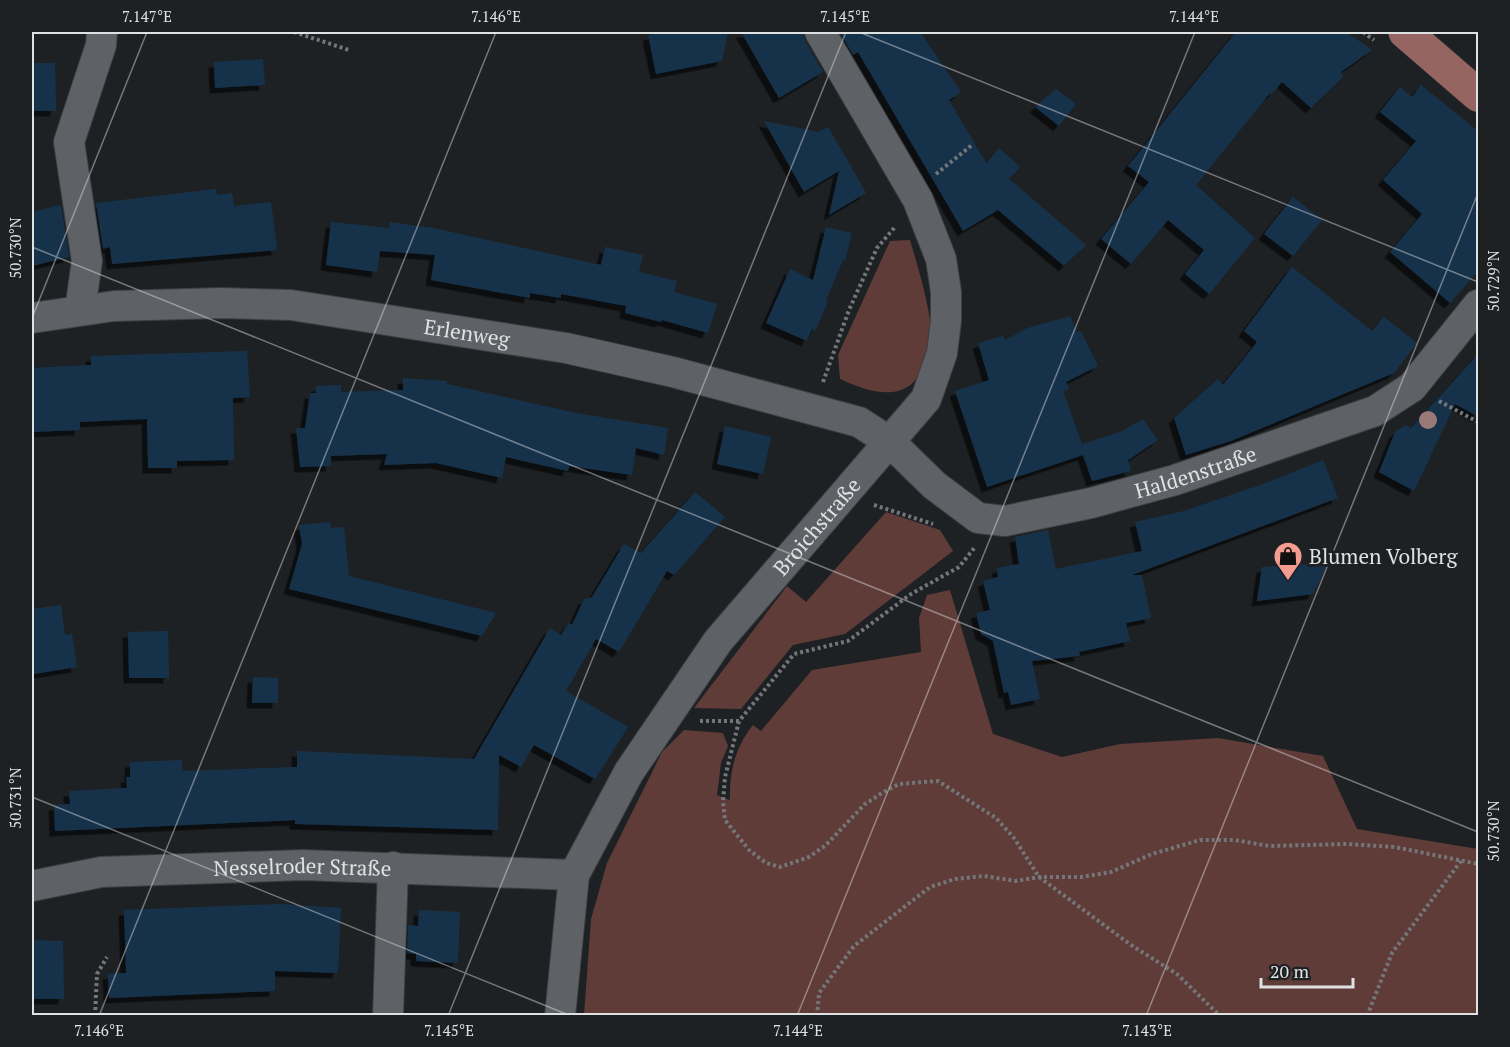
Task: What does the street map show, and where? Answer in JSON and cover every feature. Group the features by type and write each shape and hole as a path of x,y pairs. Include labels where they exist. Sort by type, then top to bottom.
{"main road":[{"path":"1405,32 1479,95"}],"street":[{"path":"80,310 87,261 69,142 101,45 102,32"},
{"name":"Broichstraße","path":"561,1016 574,875 629,772 718,641 926,399 942,353 946,321 946,292 941,260 918,200 820,32"},
{"name":"Erlenweg","path":"32,318 114,306 221,303 291,305 336,311 566,348 821,410 859,422 890,442"},
{"name":"Haldenstraße","path":"890,442 934,485 978,518 1005,521 1091,503 1175,480 1375,411 1412,387 1479,305"},
{"name":"Nesselroder Straße","path":"32,886 101,872 303,865 574,875"},
{"path":"388,1016 393,867"}],"path":[{"path":"294,32 349,50"},
{"path":"821,410 824,378 849,310 878,248 918,200 932,177 972,145"},
{"path":"1412,387 1479,422"},
{"path":"844,495 944,528"},
{"path":"969,540 977,544 958,567 911,594 861,633 848,641 794,654 739,721 725,777 723,802 725,820 749,850 766,863 780,867 809,857 826,845 865,804 882,793 899,784 938,781 996,818 1014,838 1039,877 1131,945 1177,974 1220,1016"},
{"path":"663,721 739,721"},
{"path":"817,1016 819,993 854,946 930,887 955,879 984,876 1016,881 1039,877 1081,878 1110,873 1152,854 1200,840 1234,840 1269,846 1347,844 1395,847 1479,864"},
{"path":"1367,1016 1392,953 1461,861"},
{"path":"95,1016 97,974 107,957"}],"shaded area":[{"path":"910,240 931,323 930,348 919,376 910,385 889,392 865,389 840,379 838,355 890,241"},
{"path":"886,512 940,530 953,551 845,634 793,645 741,709 694,708 787,586 806,602"},
{"path":"950,590 993,734 1062,757 1120,744 1218,738 1323,756 1357,829 1478,849 1478,1015 584,1015 591,919 607,863 662,752 684,730 723,733 728,746 721,763 717,795 730,800 734,761 753,725 761,731 812,670 921,652 919,618 927,595"}],"building":[{"path":"666,32 728,32 722,61 656,74 648,35"},
{"path":"741,32 803,32 805,41 823,72 779,98"},
{"path":"840,32 920,32 961,92 949,100 986,163 999,148 1020,167 1009,179 1086,245 1064,266 998,210 963,231 858,52 853,55"},
{"path":"1236,32 1346,32 1372,50 1341,72 1343,77 1311,108 1282,82 1271,95 1270,93 1196,185 1255,238 1209,294 1185,274 1204,250 1168,220 1131,264 1101,239 1149,182 1128,166"},
{"path":"263,59 265,85 215,88 214,62"},
{"path":"32,63 55,63 56,111 32,111"},
{"path":"1421,85 1479,132 1479,270 1450,303 1390,252 1422,214 1383,180 1416,141 1380,112 1400,87 1412,97"},
{"path":"1056,89 1076,104 1059,126 1035,107"},
{"path":"764,121 818,132 828,127 866,193 829,215 839,171 804,192"},
{"path":"216,189 217,195 232,193 234,206 271,202 277,250 112,264 110,247 103,249 96,203"},
{"path":"1293,197 1322,220 1293,256 1264,234"},
{"path":"61,205 69,257 32,266 32,212"},
{"path":"331,222 389,228 390,222 433,228 601,265 605,247 643,255 639,272 677,281 674,292 717,304 708,333 662,320 661,322 625,313 626,306 561,294 561,298 530,293 530,298 431,280 435,255 380,251 377,272 326,265"},
{"path":"826,227 852,233 845,261 843,260 826,300 828,302 815,331 812,329 807,341 766,323 790,269 813,280"},
{"path":"1292,267 1372,331 1384,317 1417,343 1394,373 1231,441 1186,455 1174,418 1218,379 1223,385 1257,342 1244,331"},
{"path":"1070,316 1077,332 1081,331 1098,366 1066,382 1069,389 1063,391 1082,444 1120,432 1143,419 1158,440 1128,460 1131,471 1092,481 1083,455 987,487 955,391 989,380 978,343 1003,336 1005,340 1028,328"},
{"path":"247,351 250,397 233,398 234,460 177,461 177,468 148,468 147,419 80,422 80,430 32,432 32,368 91,365 91,356"},
{"path":"1479,353 1479,417 1455,404 1414,491 1379,472 1395,432 1405,425 1411,428"},
{"path":"403,378 447,381 447,384 576,413 668,428 664,455 636,448 632,475 569,466 568,471 506,457 502,478 436,463 384,465 387,454 331,456 331,466 300,467 296,428 305,428 310,393 316,393 316,386 341,385 341,392 403,390"},
{"path":"725,426 771,437 763,474 717,464"},
{"path":"1323,460 1338,498 1132,575 1142,575 1151,618 1126,623 1130,641 1079,652 1080,656 1032,661 1040,699 1011,705 1008,692 1004,693 993,641 981,634 976,613 990,610 983,581 998,577 997,568 1019,564 1015,537 1048,530 1056,569 1142,551 1135,522 1184,511 1266,483"},
{"path":"695,492 725,517 674,575 667,571 619,652 596,639 566,691 628,727 595,779 534,745 521,767 499,755 498,830 295,824 295,820 55,831 54,805 70,804 69,791 127,788 126,777 130,777 130,762 182,760 182,771 297,767 297,751 474,759 550,628 561,635 569,623 572,625 584,599 592,597 624,544 641,553"},
{"path":"330,522 331,528 344,527 349,576 496,613 482,636 289,589 302,544 299,525"},
{"path":"1328,563 1313,594 1257,601 1262,567"},
{"path":"61,605 65,635 72,634 77,667 34,674 32,609"},
{"path":"168,631 169,678 129,678 128,632"},
{"path":"253,677 278,678 278,703 252,703"},
{"path":"278,904 341,908 338,973 275,971 275,991 109,998 108,974 126,973 124,910"},
{"path":"419,910 460,912 458,963 416,961 416,954 407,953 408,925 418,926"},
{"path":"32,940 63,941 64,999 32,999"}],"place":[{"name":"Blumen Volberg","path":"1288,582"}]}
